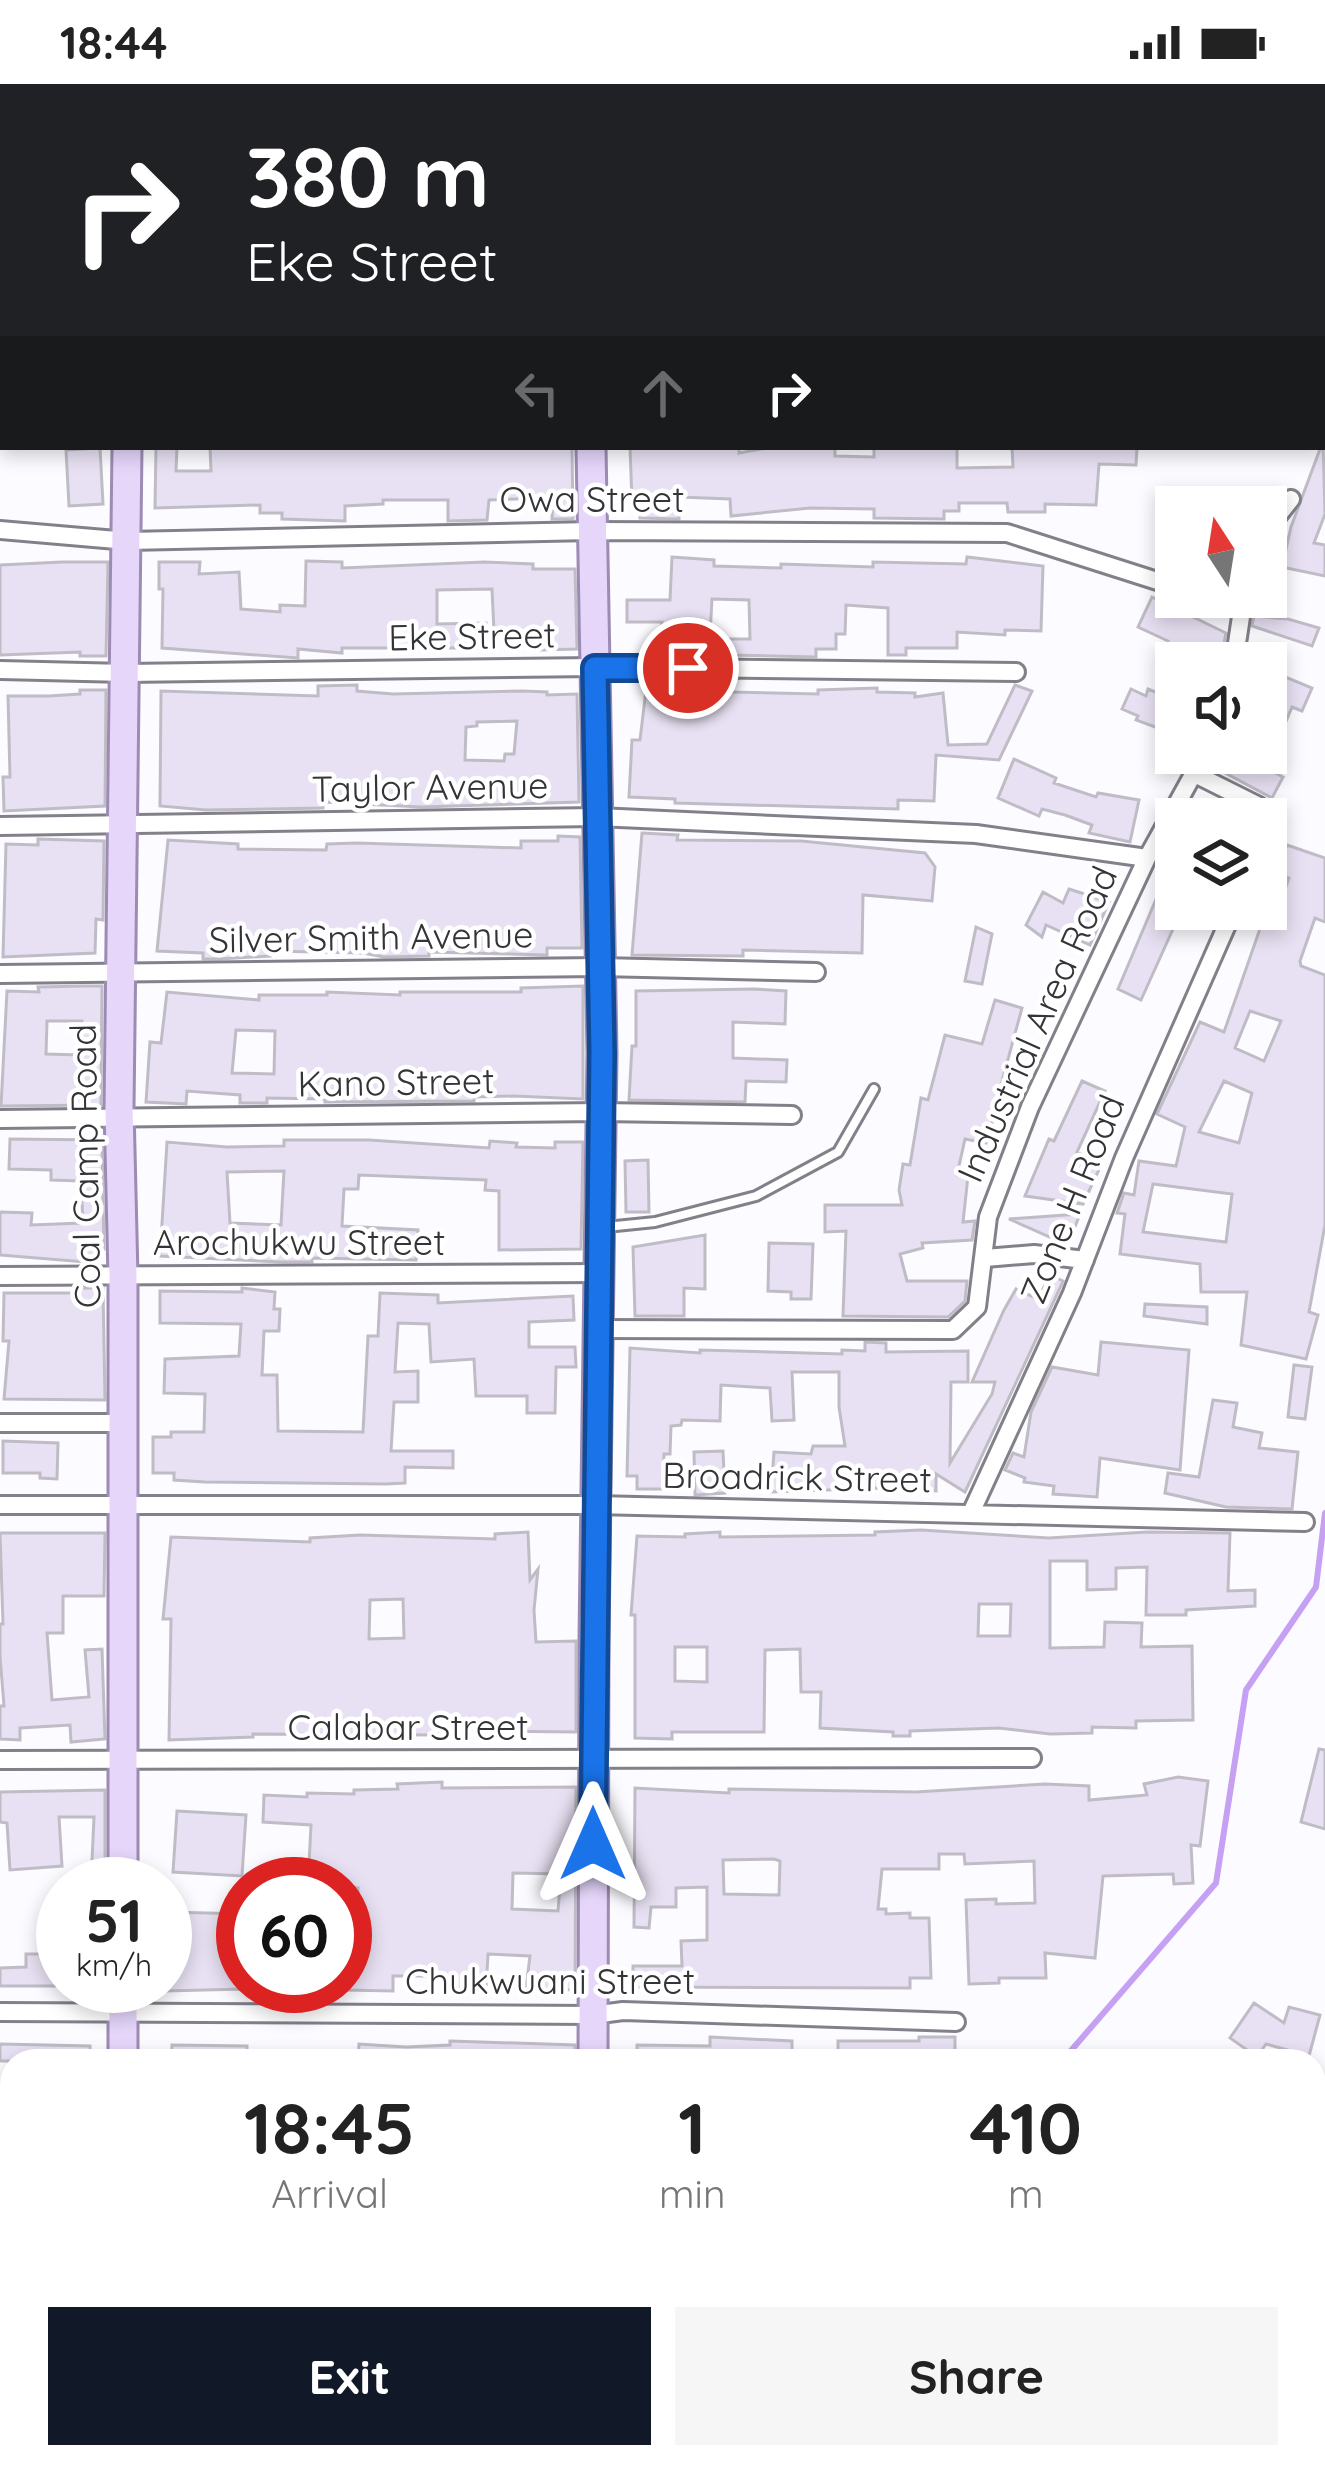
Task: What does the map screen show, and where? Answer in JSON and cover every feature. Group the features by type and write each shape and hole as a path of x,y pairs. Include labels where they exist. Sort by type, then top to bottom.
{"main road":[{"name":"Coal Camp Road","path":"123,1857 119,1119 127,450"},
{"path":"591,450 601,1112 593,2049"},
{"path":"123,2013 123,2049"}],"street":[{"path":"1287,504 1291,499"},
{"name":"Owa Street","path":"0,530 128,541 592,531 1007,532 1155,580"},
{"name":"Eke Street","path":"0,670 1016,671"},
{"path":"1197,775 1243,798"},
{"name":"Industrial Area Road","path":"598,1329 953,1330 977,1307 988,1217 1000,1177 1097,958 1197,775"},
{"name":"Taylor Avenue","path":"0,826 597,817 976,834 1147,859"},
{"name":"Zone H Road","path":"971,1514 1225,930"},
{"name":"Silver Smith Avenue","path":"0,974 600,968 816,972"},
{"name":"Kano Street","path":"0,1119 601,1112 792,1115"},
{"path":"985,1258 1034,1254 1085,1260"},
{"name":"Arochukwu Street","path":"0,1276 598,1273"},
{"path":"0,1423 123,1423"},
{"name":"Broadrick Street","path":"0,1505 596,1505 1305,1522"},
{"name":"Calabar Street","path":"0,1760 1032,1758"},
{"name":"Chukwuani Street","path":"192,2001 956,2022"},
{"name":"Chukwuani Street","path":"0,2012 36,2008"}],"lane":[{"path":"599,1228 655,1222 756,1196 838,1152 874,1089"}],"building":[{"path":"66,450 100,450 103,504 69,506"},
{"path":"156,450 177,450 176,471 211,471 210,450 572,450 573,519 552,519 553,500 547,498 489,500 487,520 448,521 448,500 383,500 383,504 345,506 345,521 282,519 282,513 260,513 260,505 155,508"},
{"path":"630,450 835,450 835,456 874,457 874,450 957,450 957,468 1013,467 1012,450 1137,450 1136,465 1099,464 1096,505 1045,504 1045,512 1008,512 1007,503 959,503 959,511 944,511 944,519 874,518 874,509 810,508 731,516 730,499 679,497 679,519 640,518 641,501 632,502"},
{"path":"1323,450 1325,514 1314,543 1325,545 1325,576 1287,568 1287,545"},
{"path":"672,557 714,560 714,566 781,568 781,564 873,567 873,562 966,564 967,557 1043,566 1041,631 957,632 957,648 906,648 906,655 888,655 888,608 846,605 845,634 836,634 836,649 816,649 816,657 728,655 729,639 750,639 749,600 712,599 709,653 661,653 662,622 627,622 627,600 670,600"},
{"path":"306,561 342,562 342,568 484,562 575,569 577,649 539,650 540,636 494,632 492,589 437,590 437,624 486,623 486,648 342,648 342,653 298,649 298,658 162,648 159,562 200,562 199,574 239,572 241,609 280,612 280,605 305,606"},
{"path":"108,562 106,656 80,656 80,652 0,655 0,565"},
{"path":"1152,597 1155,618 1195,618 1226,633 1224,642 1168,642 1138,627"},
{"path":"1254,618 1277,618 1319,628 1312,646 1252,626"},
{"path":"1287,678 1312,688 1302,711 1292,707 1287,719"},
{"path":"357,685 357,691 393,694 577,694 579,802 421,807 323,802 323,808 206,810 160,806 161,691 318,696 318,686","holes":["517,721 514,754 505,754 504,761 465,760 466,727 477,726 477,722"]},
{"path":"1015,685 1032,691 999,760 936,755 934,801 898,800 898,809 675,803 675,799 629,797 632,740 640,740 646,690 818,694 818,690 877,688 877,692 915,693 915,697 943,693 948,745 987,744"},
{"path":"1131,689 1146,696 1148,689 1155,692 1155,727 1136,720 1138,716 1122,709"},
{"path":"80,690 106,690 105,806 4,811 3,777 10,777 8,696 80,694"},
{"path":"1014,759 1056,778 1054,783 1096,797 1098,793 1139,800 1130,842 1089,833 1092,825 1065,815 1042,809 1039,816 998,798"},
{"path":"1227,774 1283,777 1272,798"},
{"path":"642,833 678,835 677,840 801,841 925,853 935,867 932,901 863,895 862,953 743,950 743,956 632,955"},
{"path":"558,836 580,837 582,948 547,948 547,955 429,952 429,956 384,957 270,951 270,956 219,959 203,959 203,953 157,951 168,840 238,844 238,849 326,850 327,844 357,843 521,848 521,841 558,841"},
{"path":"38,839 104,841 103,920 96,919 95,953 3,957 6,844 38,845"},
{"path":"1287,845 1325,858 1325,922 1315,918 1300,961 1301,966 1325,975 1325,1225 1309,1312 1318,1315 1306,1359 1241,1345 1247,1292 1201,1292 1200,1264 1120,1254 1125,1214 1117,1213 1124,1193 1134,1195 1139,1161 1176,1166 1185,1127 1157,1114 1200,1022 1224,1032 1260,930 1287,930","holes":["1250,1011 1281,1021 1264,1061 1235,1048","1224,1081 1252,1093 1239,1143 1199,1132","1153,1184 1232,1194 1226,1242 1143,1232"]},
{"path":"1069,889 1109,902 1090,945 1046,925 1042,937 1026,925 1043,892 1063,903"},
{"path":"1155,902 1155,930 1173,930 1141,1000 1118,989"},
{"path":"976,927 992,934 982,984 965,981"},
{"path":"102,986 101,1105 1,1106 7,991 39,992 38,987","holes":["47,1021 82,1021 80,1055 46,1054"]},
{"path":"583,986 583,1099 514,1096 474,1097 474,1101 325,1102 267,1098 267,1103 240,1103 240,1095 187,1091 186,1104 146,1102 150,1042 161,1043 167,992 259,1000 259,995 521,992 521,988","holes":["236,1030 275,1031 274,1074 232,1073"]},
{"path":"636,991 786,991 785,1024 733,1022 733,1058 787,1060 786,1082 746,1081 745,1102 629,1100"},
{"path":"995,1000 1022,1008 991,1134 986,1143 965,1139 957,1175 968,1176 963,1222 975,1221 972,1240 922,1243 923,1248 900,1254 907,1281 967,1281 965,1301 948,1317 843,1316 846,1231 825,1232 825,1205 902,1205 903,1164 910,1165 921,1098 928,1100 945,1035 982,1044"},
{"path":"1082,1081 1105,1091 1077,1152 1102,1163 1083,1204 1025,1196 1049,1139 1054,1141"},
{"path":"10,1139 102,1140 104,1249 98,1249 97,1263 0,1255 0,1212 32,1213 31,1225 83,1223 81,1181 51,1180 51,1170 9,1169"},
{"path":"284,1140 489,1148 490,1141 555,1148 555,1142 583,1142 581,1249 499,1250 499,1191 485,1190 486,1180 359,1175 358,1189 344,1189 342,1226 418,1230 416,1260 281,1262 160,1256 167,1142 284,1146","holes":["284,1171 281,1225 230,1223 227,1172"]},
{"path":"648,1160 649,1212 626,1212 625,1161"},
{"path":"1080,1214 1071,1237 1065,1234 1061,1242 1009,1219"},
{"path":"705,1235 705,1289 684,1288 684,1316 635,1316 633,1247"},
{"path":"769,1243 813,1244 811,1299 791,1299 791,1292 768,1291"},
{"path":"1050,1275 1063,1281 965,1492 936,1474 936,1491 771,1492 774,1452 811,1454 813,1446 845,1446 839,1372 792,1372 794,1420 772,1421 770,1388 721,1385 720,1421 682,1420 681,1425 671,1426 663,1489 637,1489 637,1476 627,1476 630,1348 842,1354 842,1350 865,1351 865,1342 886,1343 886,1352 968,1351 968,1382 951,1382 950,1463 992,1394 995,1382 972,1382 1004,1310 1016,1289 1038,1299"},
{"path":"76,1288 103,1288 105,1400 4,1399 9,1341 3,1341 4,1293 76,1293"},
{"path":"242,1288 275,1292 274,1309 280,1309 279,1331 264,1331 262,1375 277,1375 278,1431 363,1432 368,1336 378,1336 380,1293 438,1295 438,1303 573,1296 574,1320 529,1322 529,1347 575,1347 576,1367 556,1367 555,1413 527,1413 527,1396 476,1396 474,1359 431,1362 429,1324 398,1323 395,1372 418,1371 418,1402 394,1402 391,1451 453,1451 453,1468 405,1467 405,1483 386,1484 205,1482 153,1473 153,1437 204,1432 205,1394 164,1393 165,1359 239,1356 241,1324 160,1323 160,1291 242,1292"},
{"path":"1145,1304 1207,1307 1207,1324 1144,1316"},
{"path":"1101,1342 1189,1350 1180,1470 1100,1458 1097,1497 1053,1494 1054,1486 1024,1482 1025,1478 1005,1470 1013,1453 1024,1457 1031,1412 1052,1367 1098,1375"},
{"path":"1294,1365 1312,1367 1305,1419 1288,1417"},
{"path":"1213,1400 1237,1403 1233,1427 1262,1433 1259,1448 1298,1452 1292,1509 1226,1507 1165,1493 1168,1473 1199,1477"},
{"path":"3,1441 58,1443 57,1479 40,1478 40,1473 3,1473"},
{"path":"723,1451 725,1493 695,1495 694,1452"},
{"path":"528,1532 530,1580 538,1569 536,1642 576,1641 576,1732 494,1731 494,1726 438,1724 438,1735 253,1734 169,1740 171,1619 163,1619 171,1537 310,1542 310,1538 360,1535 495,1539 495,1534","holes":["403,1599 404,1638 369,1639 370,1600"]},
{"path":"875,1532 1049,1538 1230,1533 1228,1591 1255,1590 1255,1606 1146,1615 1147,1567 1116,1568 1116,1589 1087,1590 1087,1561 1050,1561 1050,1648 1104,1647 1105,1622 1142,1623 1141,1647 1192,1646 1193,1720 1136,1721 1136,1728 1092,1727 1092,1733 1050,1734 999,1728 910,1731 910,1736 893,1736 893,1732 820,1728 821,1692 801,1692 800,1649 765,1650 764,1732 672,1732 672,1739 635,1738 635,1615 631,1615 637,1536","holes":["979,1604 1011,1604 1010,1636 978,1636","675,1647 707,1647 707,1682 675,1681"]},
{"path":"0,1533 105,1533 104,1596 63,1596 63,1633 47,1633 52,1700 89,1697 85,1650 102,1649 105,1739 71,1742 70,1725 20,1728 20,1740 0,1739 0,1706 4,1706"},
{"path":"1319,1749 1325,1750 1325,1829 1301,1822"},
{"path":"1178,1777 1208,1781 1200,1846 1191,1845 1193,1883 1174,1884 1173,1874 1103,1876 1095,1958 1045,1953 1046,1978 999,1978 999,1983 969,1984 966,1900 1035,1903 1034,1861 965,1864 964,1854 939,1854 939,1869 882,1869 878,1909 929,1918 931,1978 910,1978 910,1988 633,1987 633,1966 682,1966 681,1941 707,1940 707,1887 676,1888 676,1907 651,1907 649,1928 634,1927 635,1788 729,1793 729,1789 916,1792 1045,1784 1089,1786 1089,1800 1147,1795 1144,1784","holes":["723,1860 780,1861 779,1895 724,1894"]},
{"path":"442,1782 442,1788 576,1787 575,1990 526,1988 530,1956 488,1954 486,1989 451,1988 451,1976 393,1976 393,1991 372,1991 372,1857 309,1857 311,1825 263,1822 264,1795 307,1797 307,1793 398,1789 397,1784","holes":["513,1873 561,1874 558,1911 512,1909"]},
{"path":"105,1790 105,1857 92,1857 94,1817 59,1817 61,1857 36,1857 36,1868 10,1870 7,1823 0,1822 0,1792"},
{"path":"177,1811 246,1815 243,1857 216,1857 216,1874 192,1873 192,1857 174,1857"},
{"path":"192,1913 216,1913 216,1990 192,1990"},
{"path":"26,1954 36,1954 36,1986 0,1986 0,1968 26,1967"},
{"path":"1254,2003 1284,2023 1289,2007 1320,2015 1311,2049 1266,2044 1263,2049 1246,2049 1230,2038"},
{"path":"710,2037 792,2041 792,2049 637,2049 637,2045 710,2046"},
{"path":"919,2037 955,2037 955,2049 838,2049 838,2041 919,2041"},
{"path":"450,2041 575,2045 575,2049 359,2049 359,2044 450,2045"},
{"path":"0,2044 90,2046 90,2049 0,2049"},
{"path":"172,2045 247,2046 247,2049 172,2049"}],"waterway":[{"path":"1072,2049 1216,1883 1246,1690 1316,1587 1325,1513"}],"route":[{"path":"593,1844 602,1053 595,668 688,668"}]}
